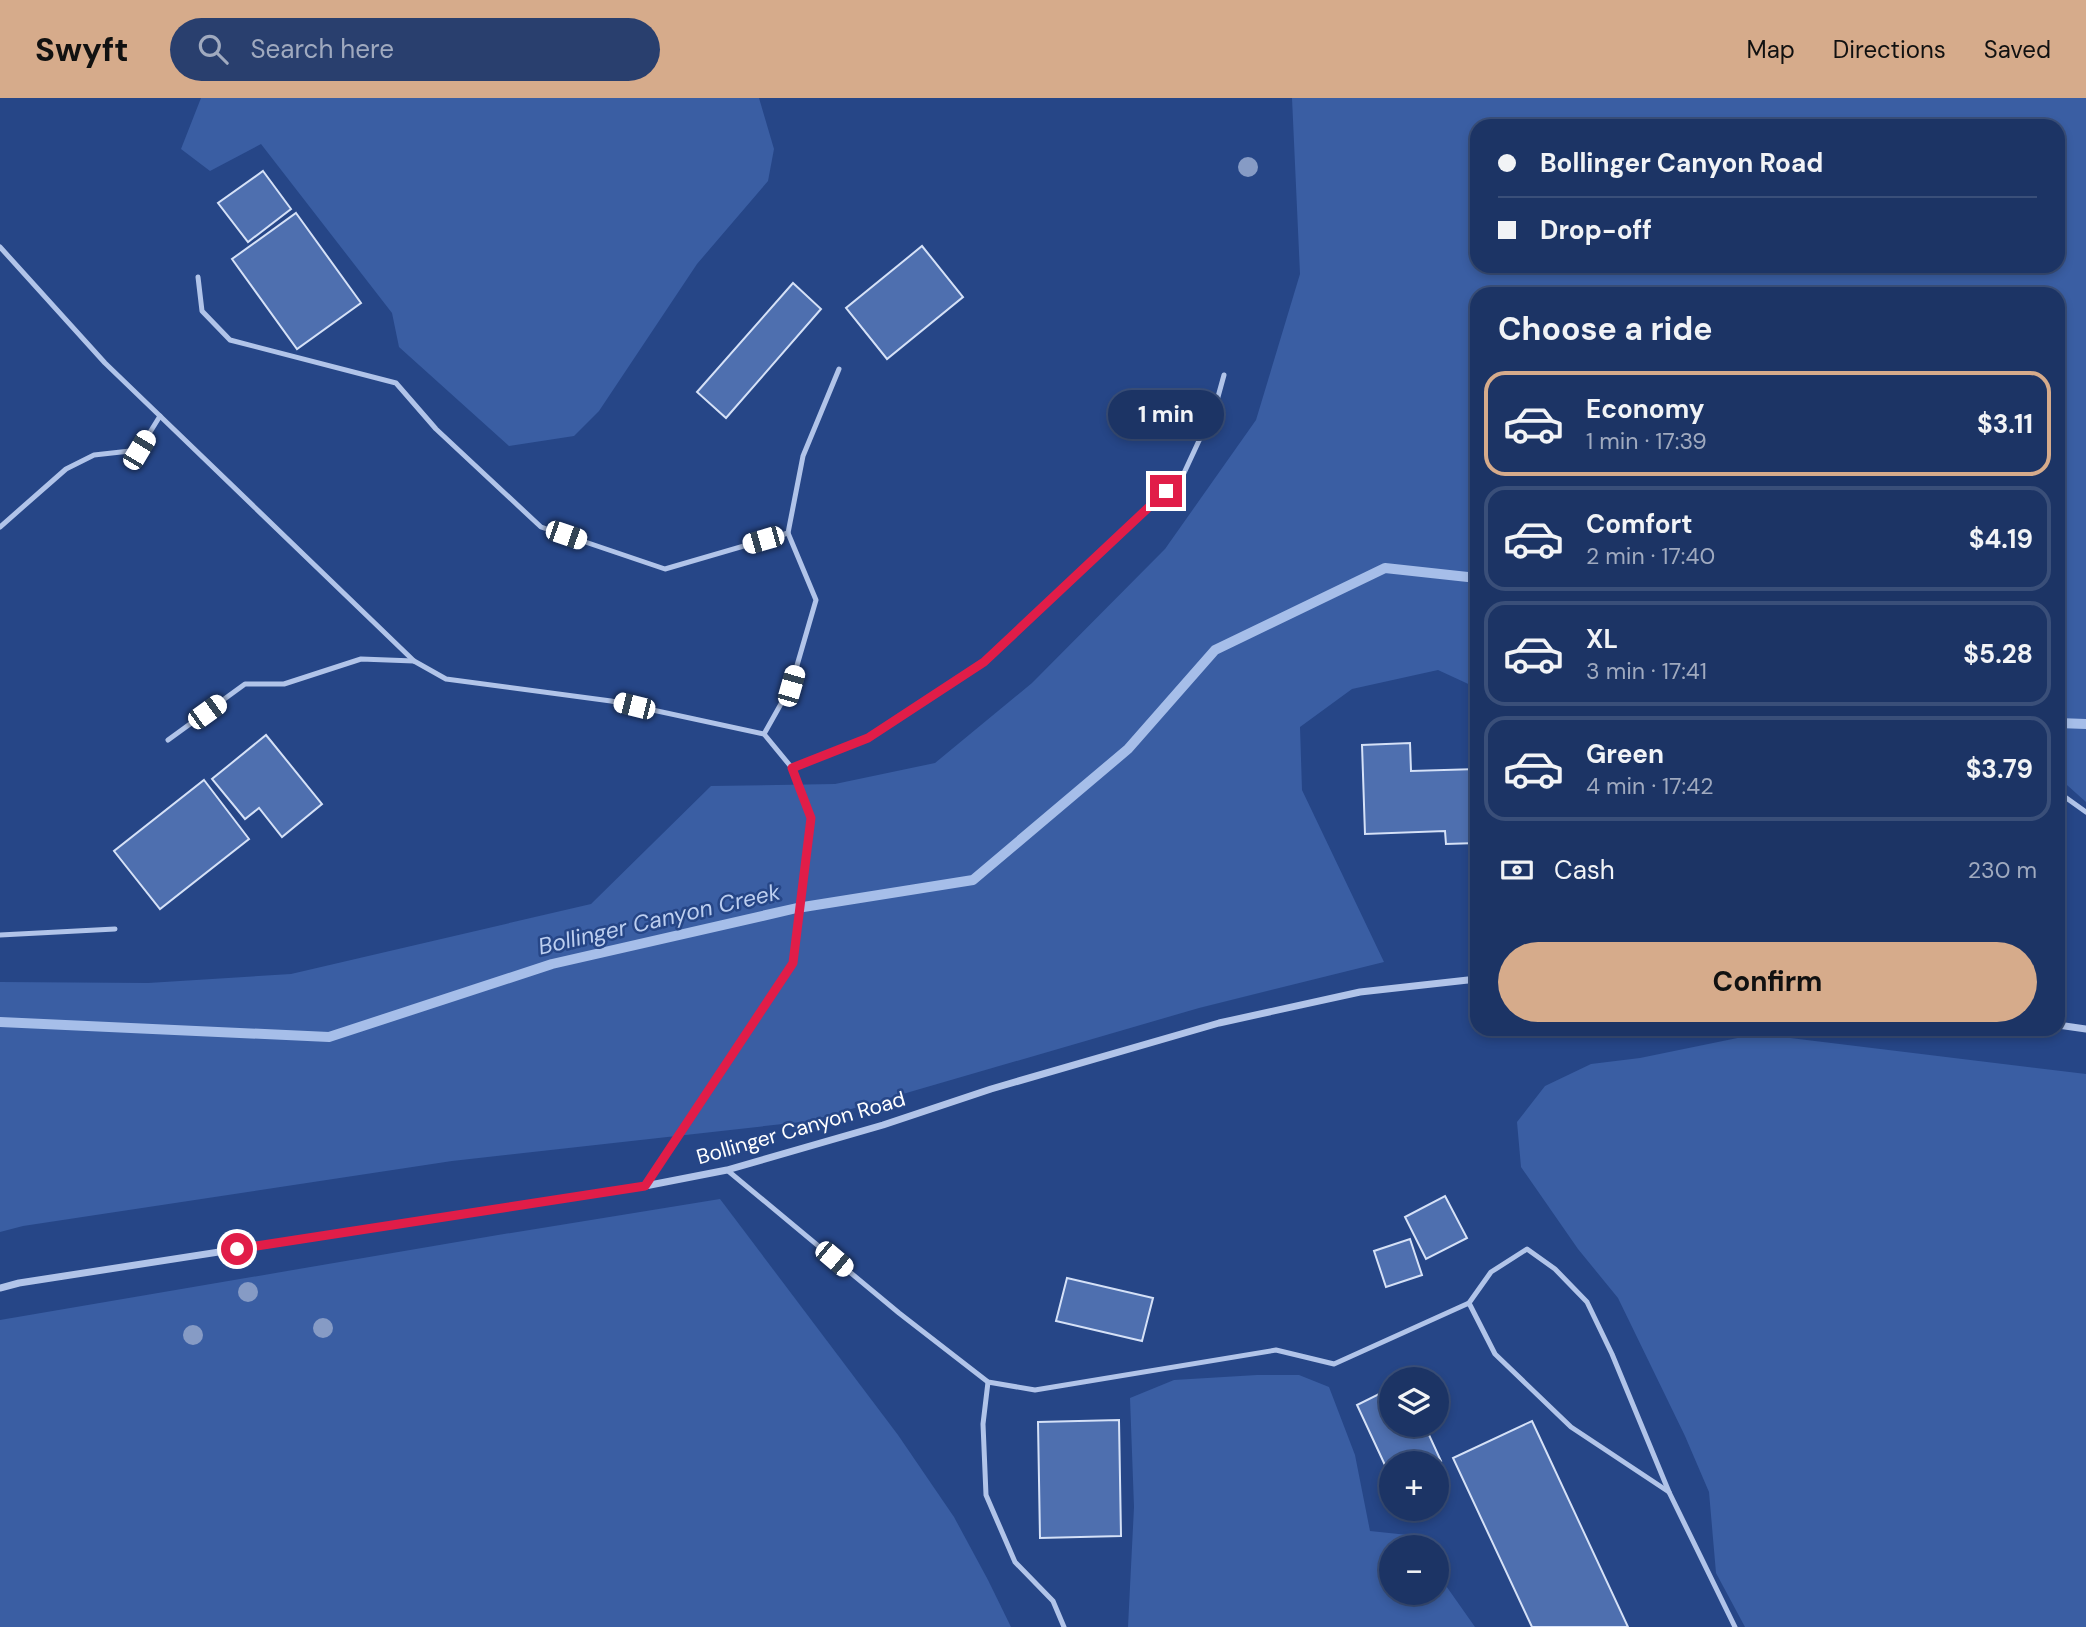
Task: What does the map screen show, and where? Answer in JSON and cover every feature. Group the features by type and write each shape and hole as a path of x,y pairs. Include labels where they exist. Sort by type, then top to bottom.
{"street":[{"name":"Bollinger Canyon Road","path":"0,1288 645,1186 727,1170 1219,1023 1360,992 1470,980"},
{"path":"2065,1026 2086,1029"}],"lane":[{"path":"0,247 105,363 414,661 446,679 611,701 764,734 792,768 811,818 793,963 645,1186"},
{"path":"198,277 202,311 230,340 396,383 436,429 541,527 664,569 788,533"},
{"path":"764,734 791,686 816,600 788,533 803,456 839,369"},
{"path":"792,768 868,738 984,662 1184,473 1216,404 1224,374"},
{"path":"0,527 66,469 94,455 139,450 160,416"},
{"path":"168,740 245,684 284,684 361,659 414,661"},
{"path":"2065,797 2086,812"},
{"path":"0,935 115,929"},
{"path":"727,1170 899,1313 988,1382 1035,1390 1276,1350 1334,1364 1469,1303 1491,1272 1527,1249 1555,1269 1587,1303 1612,1354 1669,1492 1735,1627"},
{"path":"1469,1303 1495,1354 1571,1427 1669,1492"},
{"path":"988,1382 983,1424 986,1495 1015,1562 1053,1601 1064,1627"}],"shaded area":[{"path":"201,98 759,98 774,149 768,181 697,264 599,411 574,436 509,446 399,347 392,313 261,144 210,171 181,149"},
{"path":"1292,98 2086,98 2086,802 2065,783 2065,287 1470,287 1470,685 1438,670 1352,689 1300,727 1302,790 1384,962 1199,1008 810,1121 452,1161 23,1226 0,1232 0,982 148,983 291,974 591,904 711,786 835,784 935,763 1032,683 1165,549 1256,420 1300,274"},
{"path":"1747,1036 1773,1036 2086,1074 2086,1627 1745,1627 1716,1573 1709,1492 1618,1298 1578,1249 1521,1167 1517,1122 1545,1086 1591,1064 1640,1058"},
{"path":"720,1199 898,1435 954,1517 1011,1627 0,1627 0,1320"},
{"path":"1299,1375 1329,1387 1355,1455 1370,1531 1408,1535 1379,1535 1379,1605 1449,1605 1449,1590 1475,1627 1128,1627 1134,1507 1130,1398 1174,1380"}],"building":[{"path":"263,171 291,209 248,242 218,203"},
{"path":"296,213 361,303 297,349 232,259"},
{"path":"922,246 963,297 887,359 846,308"},
{"path":"793,283 821,309 726,418 697,392"},
{"path":"266,735 322,804 282,837 259,808 245,819 212,779"},
{"path":"1410,743 1411,771 1470,769 1470,843 1446,844 1445,831 1365,834 1362,745"},
{"path":"204,780 249,839 160,909 114,851"},
{"path":"1445,1196 1467,1238 1426,1259 1405,1217"},
{"path":"1410,1239 1422,1275 1386,1287 1374,1251"},
{"path":"1067,1278 1153,1298 1142,1341 1056,1321"},
{"path":"1379,1394 1379,1437 1430,1437 1436,1451 1379,1452 1357,1405"},
{"path":"1119,1420 1121,1536 1040,1538 1038,1422"},
{"path":"1532,1421 1628,1627 1532,1627 1453,1458"}],"waterway":[{"name":"Bollinger Canyon Creek","path":"0,1022 329,1037 552,964 797,908 973,880 1128,749 1215,650 1385,568 1470,577"},
{"name":"Bollinger Canyon Creek","path":"2065,723 2086,724"}],"route":[{"path":"237,1249 645,1186 793,963 811,818 792,768 868,738 984,662 1166,491"}]}
